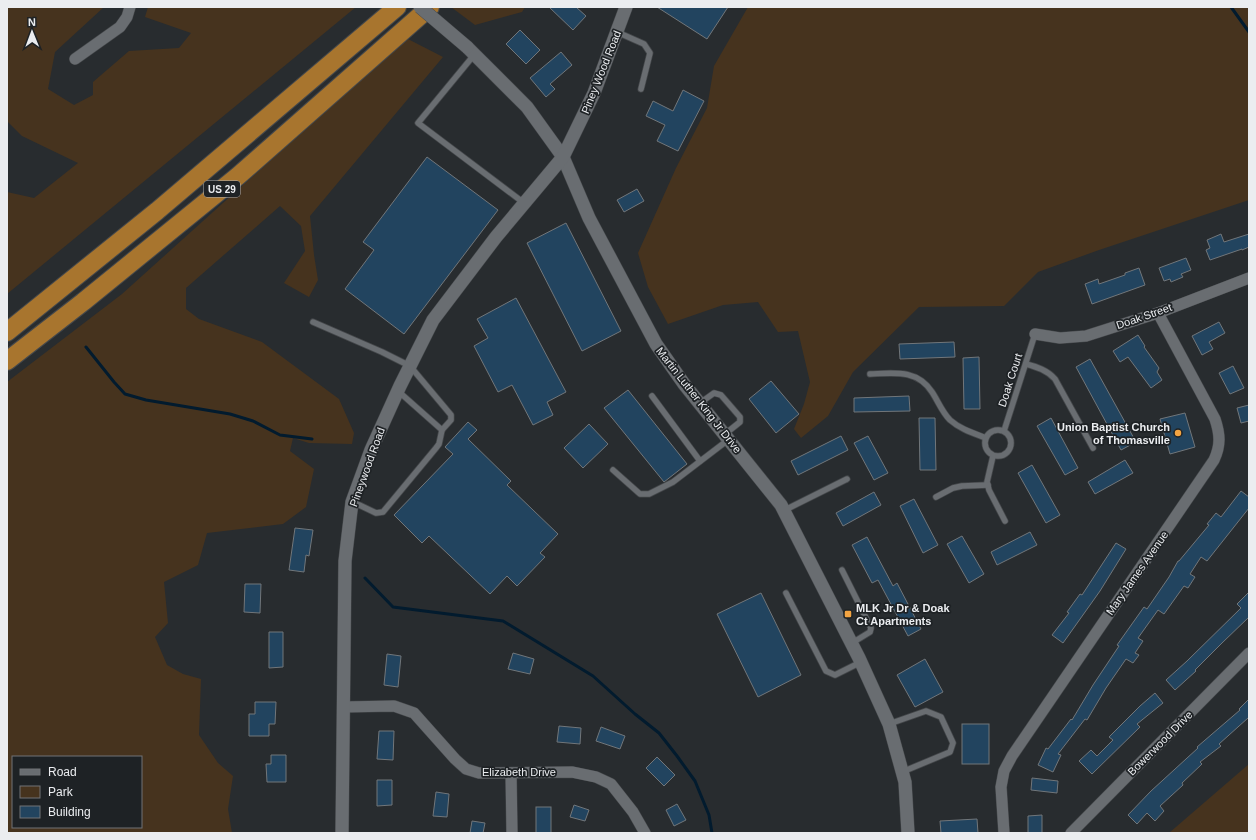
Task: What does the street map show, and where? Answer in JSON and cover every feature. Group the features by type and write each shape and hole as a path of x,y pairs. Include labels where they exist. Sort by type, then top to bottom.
{"highway":[{"name":"US 29","path":"7,332 163,206 397,7"},
{"name":"US 29","path":"7,361 83,302 238,176 430,7"}],"street":[{"path":"75,59 120,26 127,17 130,7"},
{"name":"Martin Luther King Jr Drive","path":"420,7 471,51 526,107 563,157 589,218 656,344 684,384 781,505 861,662 889,724 905,782 908,833"},
{"name":"Piney Wood Road","path":"563,157 594,93 626,7"},
{"name":"Pineywood Road","path":"342,833 345,561 352,502 371,450 433,320 496,237 563,157"},
{"name":"Doak Street","path":"1035,334 1060,338 1086,336 1158,312 1249,278"},
{"name":"Mary James Avenue","path":"1004,833 1001,787 1006,766 1218,452 1220,440 1219,430 1215,419 1158,312"},
{"name":"Bowerwood Drive","path":"1071,833 1249,653"},
{"name":"Elizabeth Drive","path":"343,707 394,706 414,712 445,749 466,769 479,772 511,773 572,772 596,777 611,784 633,812 645,833"},
{"path":"511,773 512,833"}],"lane":[{"path":"617,32 644,44 650,53 641,89"},
{"path":"471,51 418,123 524,204"},
{"path":"313,322 410,366 451,416 451,420 442,430 439,444 382,512 376,512 352,502"},
{"name":"Doak Court","path":"1004,431 1035,334"},
{"path":"1026,364 1043,369 1055,379 1093,448"},
{"path":"870,374 901,372 922,380 931,390 945,414 951,421 962,428 986,438"},
{"path":"398,391 442,430"},
{"path":"613,470 640,494 649,494 673,482 727,437 740,422 740,417 721,394 714,393 700,403"},
{"path":"652,396 700,461"},
{"path":"1000,430 1004,431 1008,434 1012,442 1009,451 1002,456 992,456 984,446 986,438 991,432 1000,430"},
{"path":"992,456 987,482 1005,521"},
{"path":"784,511 847,480"},
{"path":"936,497 958,487 988,484"},
{"path":"842,570 871,628 870,632 851,643"},
{"path":"786,593 826,671 835,675 861,662"},
{"path":"889,724 926,712 941,717 953,743 950,752 902,772"}],"green space":[{"path":"7,7 104,7 55,52 48,89 74,105 93,95 93,82 129,51 179,48 191,33 145,17 148,7 356,7 7,294 7,192 34,198 78,163 22,136 7,121"},
{"path":"451,7 525,7 522,12 475,25"},
{"path":"748,7 1249,7 1249,200 1038,272 1004,306 919,307 853,372 828,416 801,438 794,429 804,404 810,382 798,331 778,332 758,302 723,305 668,324 648,287 638,253 676,168 707,108 714,66"},
{"path":"406,38 443,57 310,216 318,280 309,297 284,283 305,251 301,226 280,206 186,288 186,309 199,319 262,342 339,399 354,433 352,444 309,443 293,438 290,451 314,469 306,507 283,524 207,533 198,565 164,582 168,623 155,637 167,665 183,674 201,679 199,735 218,763 233,776 228,809 232,833 7,833 7,382 122,294"},
{"path":"1249,764 1249,833 1169,833"}],"building":[{"path":"549,7 576,7 586,16 573,30"},
{"path":"657,7 728,7 707,39"},
{"path":"520,30 540,50 526,64 506,44"},
{"path":"561,52 572,65 550,84 555,89 546,97 530,78"},
{"path":"683,90 704,101 678,151 657,141 665,125 646,116 653,101 673,111"},
{"path":"427,157 498,210 404,334 345,289 374,250 363,242"},
{"path":"637,189 644,201 624,212 617,200"},
{"path":"566,223 621,331 582,351 527,243"},
{"path":"1221,234 1224,242 1249,234 1249,247 1210,260 1206,250 1210,248 1207,240"},
{"path":"1186,258 1191,270 1181,274 1183,277 1171,282 1170,279 1164,281 1159,268"},
{"path":"1139,268 1145,285 1092,304 1085,284 1098,279 1099,284 1125,275 1125,273"},
{"path":"516,298 566,392 547,402 553,415 533,425 512,385 498,392 474,346 488,338 477,319"},
{"path":"1219,322 1225,333 1209,342 1213,349 1202,355 1192,336"},
{"path":"1138,335 1145,346 1144,347 1159,368 1157,372 1162,380 1151,388 1128,357 1120,362 1113,351"},
{"path":"954,342 955,357 900,359 899,344"},
{"path":"979,357 980,409 964,409 963,358"},
{"path":"1090,359 1136,442 1121,450 1076,367"},
{"path":"1233,366 1244,388 1230,394 1219,373"},
{"path":"771,381 799,414 776,433 749,399"},
{"path":"628,390 687,464 664,482 604,408"},
{"path":"909,396 910,411 854,412 854,398"},
{"path":"1249,405 1249,421 1241,423 1237,408"},
{"name":"Union Baptist Church of Thomasville","path":"1185,413 1195,447 1170,454 1160,419"},
{"path":"919,418 935,418 936,470 920,470"},
{"path":"1051,418 1078,468 1065,475 1037,426"},
{"path":"468,422 477,430 468,439 511,481 507,485 558,534 540,553 545,557 517,586 507,576 490,594 429,536 422,543 394,515 453,454 445,447"},
{"path":"589,424 608,444 583,468 564,448"},
{"path":"841,436 848,450 798,475 791,461"},
{"path":"868,436 888,473 874,480 854,443"},
{"path":"1125,460 1133,473 1095,494 1088,482"},
{"path":"1032,465 1060,515 1046,523 1018,473"},
{"path":"1241,491 1249,497 1249,508 1207,561 1201,557 1190,574 1195,577 1188,588 1184,586 1164,614 1158,610 1138,638 1143,641 1135,653 1139,655 1133,663 1126,659 1106,688 1087,720 1085,719 1058,754 1061,755 1053,772 1038,765 1046,748 1048,749 1071,719 1072,720 1119,646 1117,645 1144,607 1147,609 1178,561 1209,525 1207,524 1216,513 1221,517"},
{"path":"874,492 881,505 843,526 836,513"},
{"path":"914,499 938,545 923,553 900,506"},
{"path":"295,528 313,530 309,556 306,555 304,572 289,570"},
{"path":"1030,532 1037,545 997,565 991,552"},
{"path":"962,536 984,574 969,583 947,544"},
{"path":"867,537 893,586 897,583 921,629 908,636 878,580 872,583 852,545"},
{"path":"1116,543 1126,549 1100,591 1063,643 1052,635 1069,613 1067,612 1080,594 1082,595"},
{"path":"245,584 261,584 260,613 244,612"},
{"path":"1249,592 1249,617 1195,670 1196,671 1175,690 1166,680 1241,608 1237,604"},
{"path":"761,593 801,675 758,697 717,614"},
{"path":"269,632 283,632 283,667 269,668"},
{"path":"513,653 534,659 530,674 508,669"},
{"path":"387,654 401,656 398,687 384,685"},
{"path":"925,659 943,692 915,707 897,675"},
{"path":"1155,693 1163,703 1137,724 1140,727 1092,774 1079,761 1091,750 1097,756 1113,740 1109,737"},
{"path":"1249,699 1249,719 1248,718 1219,744 1221,746 1200,762 1202,764 1182,783 1183,785 1160,806 1164,811 1155,821 1147,813 1137,824 1128,815 1151,791 1198,748 1197,747 1240,710 1239,709"},
{"path":"255,702 276,702 275,724 269,724 269,736 249,736 249,714 255,714"},
{"path":"962,724 989,724 989,764 962,764"},
{"path":"559,726 581,728 580,744 557,742"},
{"path":"601,727 625,736 620,749 596,741"},
{"path":"379,731 394,731 393,760 377,759"},
{"path":"271,755 286,755 286,782 267,782 266,764 271,764"},
{"path":"657,757 675,775 664,786 646,768"},
{"path":"1032,778 1058,781 1057,793 1031,790"},
{"path":"377,780 392,780 392,805 377,806"},
{"path":"436,792 449,794 447,817 433,816"},
{"path":"677,804 686,820 674,826 666,810"},
{"path":"574,805 589,810 585,821 570,817"},
{"path":"536,807 551,807 551,833 536,833"},
{"path":"1042,815 1042,833 1028,833 1028,816"},
{"path":"977,819 978,833 941,833 940,821"},
{"path":"472,821 485,823 483,833 470,833"}],"waterway":[{"path":"1231,7 1249,32"},
{"path":"86,347 125,394 146,400 230,414 253,421 280,435 312,439"},
{"path":"365,578 393,607 503,621 593,676 635,714 659,733 677,756 695,781 709,815 712,833"}],"place":[{"name":"Union Baptist Church of Thomasville","path":"1178,433"},
{"name":"MLK Jr Dr & Doak Ct Apartments","path":"848,614"}]}
